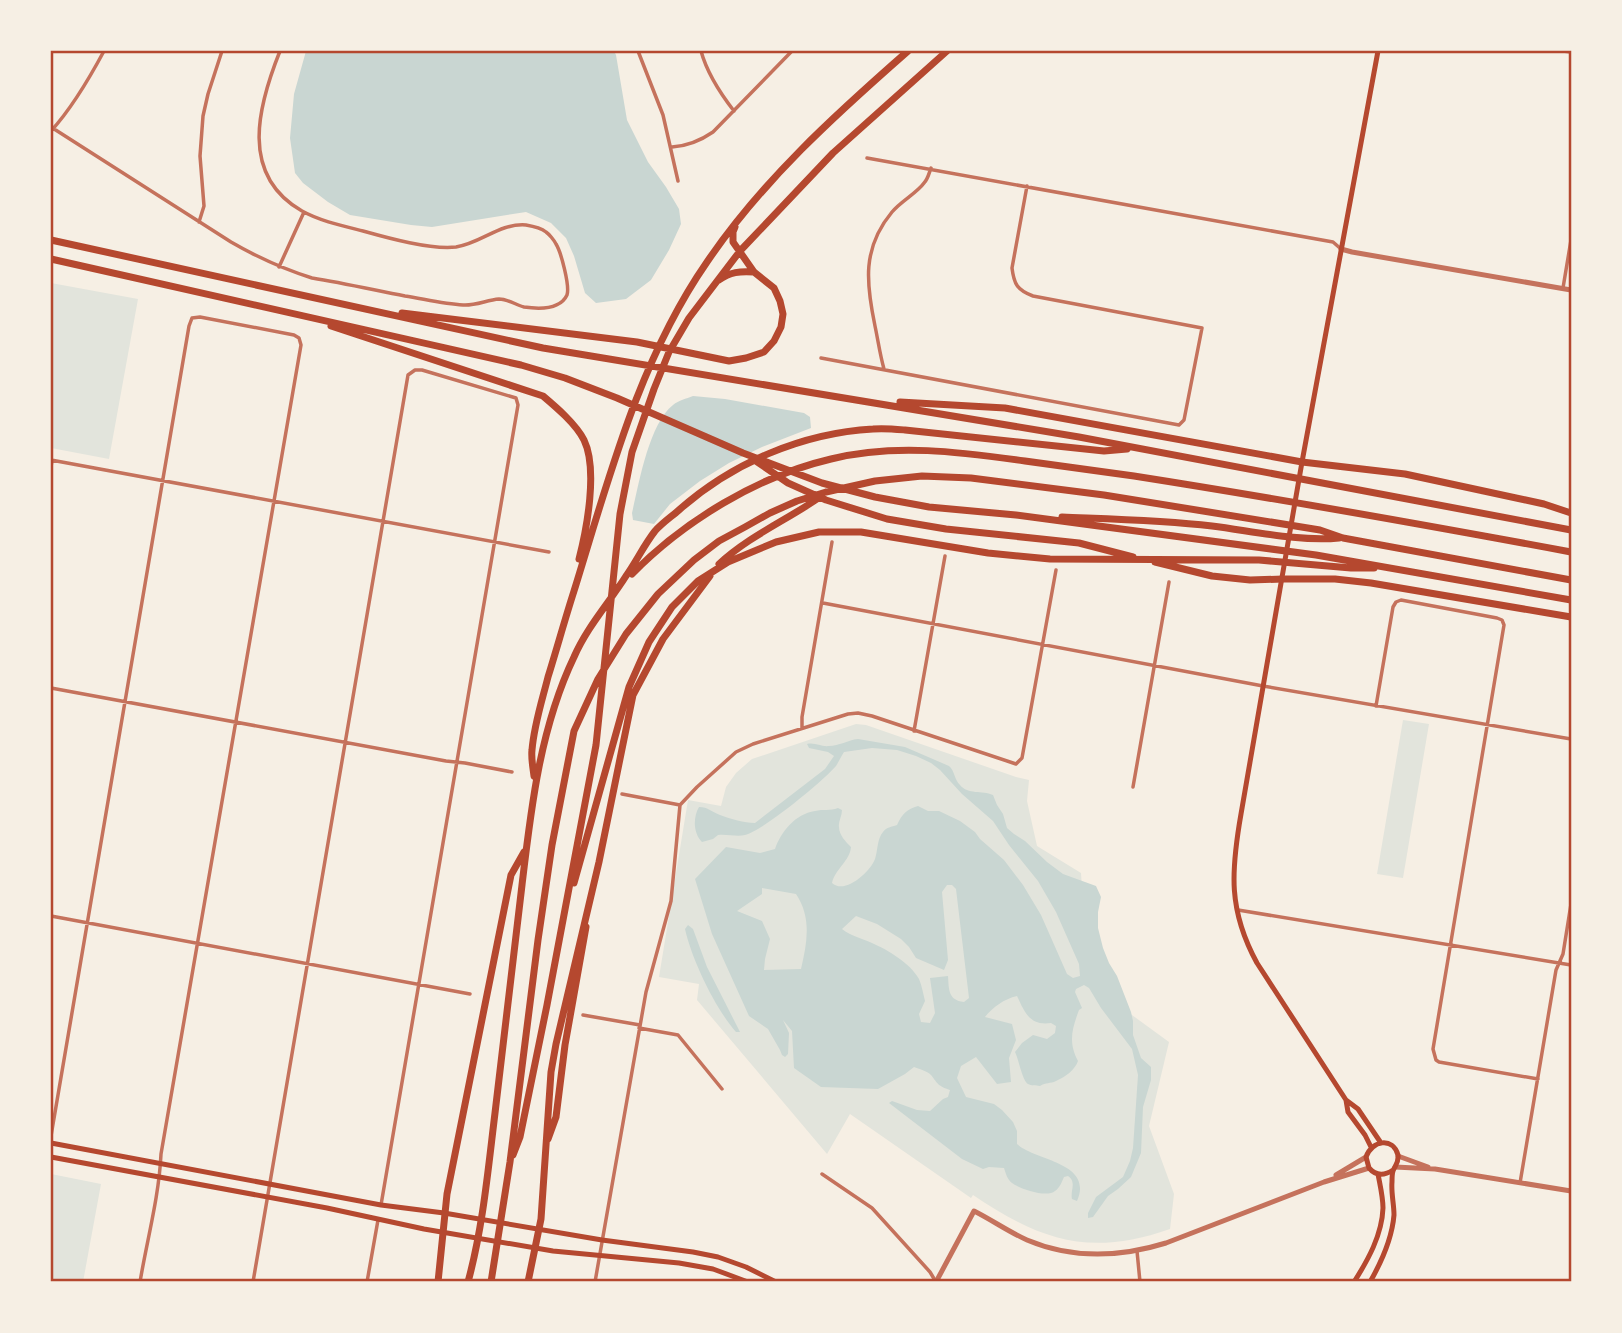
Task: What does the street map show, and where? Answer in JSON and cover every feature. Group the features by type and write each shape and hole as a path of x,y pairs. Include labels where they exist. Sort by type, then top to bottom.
{"highway":[{"path":"536,784 531,752 541,703 564,621 622,438 647,374 690,288 735,224 779,173 816,134 908,51"},
{"path":"510,1162 520,1137 548,1005 596,745 620,514 632,452 654,389 669,352 689,318 740,251 833,153 947,51"},
{"path":"359,309 637,342 729,361 738,360 764,352 778,335 782,321 780,301 774,288 754,272 733,242 735,224"},
{"path":"51,240 542,348 1137,448 1571,530"},
{"path":"51,259 521,365 617,398 744,453 822,483 875,496 929,507 1016,515 1316,555 1571,600"},
{"path":"713,285 733,272 754,272"},
{"path":"290,313 543,396 561,411 584,440 591,485 581,550 564,621"},
{"path":"852,398 1005,408 1302,462 1405,474 1544,504 1571,513"},
{"path":"468,1282 485,1199 526,848 546,736 574,656 656,530 693,497 737,468 789,446 829,435 873,429 905,429 1104,451 1137,448"},
{"path":"621,584 651,554 677,534 738,495 797,468 832,458 869,452 929,450 980,454 1325,507 1571,552"},
{"path":"744,453 788,483 826,500 887,519 946,529 1079,543 1212,576 1250,580 1335,579 1371,583 1571,617"},
{"path":"491,1282 510,1162 552,845 574,731 593,690 626,634 658,594 719,541 770,513 826,492 875,481 922,476 971,478 1104,495 1321,530 1343,538 1571,580"},
{"path":"528,1282 539,1229 545,1146 556,1117 565,1045 584,947 587,912 633,695 678,618 719,564 734,550 797,513 826,492"},
{"path":"1016,515 1158,521 1319,540 1343,538"},
{"path":"560,934 610,750 629,687 639,664 649,642 672,607 698,580 729,562 776,542 819,533 861,532 988,553 1050,559 1259,560 1351,568 1397,568"},
{"path":"438,1282 449,1180 511,875 526,848"}],"main road":[{"path":"1378,51 1235,845 1233,883 1236,910 1247,944 1257,962 1346,1100 1359,1109 1381,1143"},
{"path":"1346,1100 1348,1112 1371,1147"},
{"path":"51,1143 381,1205 719,1257 776,1282"},
{"path":"1370,1282 1384,1257 1391,1233 1394,1211 1391,1191 1398,1156 1390,1145 1381,1143 1371,1147 1366,1157 1369,1168 1383,1175 1394,1169"},
{"path":"51,1157 536,1248 713,1269 748,1282"},
{"path":"1354,1282 1370,1254 1381,1226 1383,1205 1378,1174"}],"street":[{"path":"104,51 59,124 52,129 230,242 279,267 312,278 466,305 502,299 524,307 551,308 562,302 568,284 556,243 545,231 529,225 512,225 456,247 432,246 338,224 304,212 289,202 270,183 261,160 259,124 265,90 280,51"},
{"path":"199,222 204,206 200,156 204,116 222,51"},
{"path":"638,51 663,115 678,181"},
{"path":"701,51 722,96 734,111"},
{"path":"672,147 701,141 713,132 792,51"},
{"path":"1563,51 1571,52"},
{"path":"867,158 1333,242 1341,249 1352,252 1571,290"},
{"path":"884,369 869,297 869,262 873,245 890,214 902,201 924,185 931,169"},
{"path":"821,358 1179,425 1184,420 1202,328 1023,292 1017,285 1012,268 1027,186"},
{"path":"279,267 304,212"},
{"path":"1563,288 1571,240"},
{"path":"51,1136 189,326 192,318 200,317 294,335 299,338 300,345 140,1282"},
{"path":"253,1282 408,375 422,369 516,398 517,405 381,1205"},
{"path":"51,467 51,460 549,552"},
{"path":"802,728 832,542"},
{"path":"914,731 945,556"},
{"path":"595,1282 639,1026 671,901 680,805 736,752 753,744 848,714 858,713 1016,764 1022,758 1056,570"},
{"path":"1133,788 1169,582"},
{"path":"1376,706 1396,602 1401,600 1502,620 1504,625 1433,1049 1436,1060 1445,1064 1538,1079"},
{"path":"822,603 1264,686 1571,739"},
{"path":"51,688 512,772"},
{"path":"622,794 680,805"},
{"path":"1520,1182 1556,970 1560,963 1571,904"},
{"path":"1236,910 1571,965"},
{"path":"51,916 470,993"},
{"path":"583,1015 678,1035 722,1090"},
{"path":"1398,1156 1435,1169"},
{"path":"1324,1182 1366,1157"},
{"path":"936,1282 974,1211 1026,1239 1056,1249 1096,1254 1137,1251 1167,1243 1324,1182 1369,1168"},
{"path":"1394,1169 1435,1169 1571,1191"},
{"path":"822,1174 872,1208 936,1282"},
{"path":"367,1282 379,1220"},
{"path":"1137,1251 1140,1282"}],"shaded area":[{"path":"306,51 614,51 627,120 648,162 679,209 681,224 651,280 626,299 596,303 585,293 566,238 551,223 526,212 432,227 350,215 328,202 303,183 295,173 290,138 294,94"},
{"path":"51,283 138,299 109,459 51,448"},
{"path":"693,396 804,413 810,417 811,428 729,463 670,504 654,524 633,520 632,513 642,471 657,426 673,405"},
{"path":"1403,720 1429,724 1403,878 1377,874"},
{"path":"856,724 866,725 1029,780 1027,801 1037,846 1081,873 1088,983 1169,1042 1149,1126 1174,1194 1170,1229 1115,1242 1090,1243 1044,1233 1021,1224 973,1195 971,1198 850,1114 827,1154 697,1000 699,984 659,977 688,800 721,806 726,787 736,773 752,759"},
{"path":"858,739 905,747 949,766 963,788 993,795 1007,828 1047,862 1063,874 1096,886 1101,897 1098,928 1103,948 1131,1012 1133,1035 1141,1058 1151,1067 1151,1080 1143,1107 1141,1153 1131,1177 1108,1196 1093,1217 1088,1218 1088,1213 1096,1197 1123,1177 1130,1161 1138,1075 1132,1049 1089,988 1084,985 1075,992 1082,1008 1074,1023 1072,1036 1078,1061 1066,1075 1040,1086 1026,1082 1015,1052 1033,1035 1047,1039 1055,1033 1056,1026 1029,1017 1017,996 999,1004 985,1017 1012,1024 1016,1040 1009,1058 1011,1082 997,1084 976,1057 961,1066 957,1078 966,1097 994,1104 1013,1122 1017,1131 1017,1144 1070,1170 1077,1178 1080,1188 1077,1201 1072,1199 1073,1184 1068,1176 1064,1177 1058,1188 1051,1193 1021,1188 1010,1181 1004,1168 983,1169 962,1159 889,1103 892,1101 917,1110 930,1111 948,1097 950,1090 927,1072 914,1067 878,1089 821,1087 794,1068 792,1031 783,1020 789,1033 788,1054 785,1057 768,1029 749,1016 712,934 695,879 726,847 760,853 775,849 785,830 795,820 818,810 842,810 839,830 851,847 832,883 837,886 850,884 868,870 875,859 883,832 897,825 911,809 918,806 928,811 939,811 960,821 1004,860 1041,915 1067,974 1073,978 1080,976 1079,964 1056,912 1038,881 993,821 940,770 916,756 897,750 872,748 844,752 836,766 819,783 754,831 742,836 718,835 702,842 699,838 695,825 699,807 733,819 755,823 825,769 834,756 809,748 807,744 833,746","holes":["947,885 956,889 969,998 964,1002 952,997 948,976 930,978 935,1013 930,1023 921,1022 919,1014 925,1001 915,973 892,953 842,929 856,916 877,924 901,939 916,958 944,970 948,960 942,892","762,888 796,894 801,903 807,931 801,969 764,970 770,939 762,921 737,911 762,894"]},
{"path":"688,925 693,929 707,967 740,1032 736,1032 728,1022 705,983 688,941 685,929"},
{"path":"51,1174 101,1184 83,1282 51,1282"}]}
